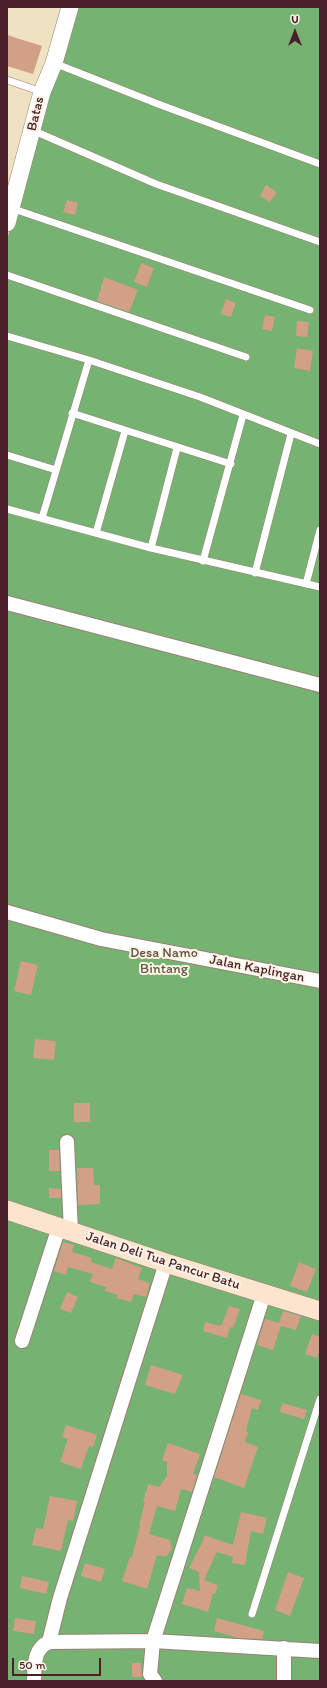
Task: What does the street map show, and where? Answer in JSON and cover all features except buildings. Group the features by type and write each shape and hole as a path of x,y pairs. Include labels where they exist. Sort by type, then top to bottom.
{"main road":[{"name":"Jalan Deli Tua Pancur Batu","path":"7,1210 166,1263 320,1311"}],"street":[{"name":"Batas","path":"8,213 42,92 54,63 70,7"},
{"path":"7,603 320,685"},
{"name":"Jalan Kaplingan","path":"7,912 101,939 320,981"},
{"path":"22,1341 65,1229 67,1142"},
{"path":"49,1642 60,1598 166,1263"},
{"path":"155,1681 150,1674 153,1641 264,1294"},
{"path":"34,1681 37,1652 41,1646 49,1642 153,1641 320,1651"},
{"path":"284,1648 284,1681"}],"lane":[{"path":"54,63 158,104 320,164"},
{"path":"7,80 42,92"},
{"path":"32,130 156,184 320,242"},
{"path":"8,213 310,310"},
{"path":"7,275 246,357"},
{"path":"7,336 89,360 200,397 291,434 320,444"},
{"path":"42,518 89,360"},
{"path":"72,413 177,448 231,464"},
{"path":"203,560 231,464 243,415"},
{"path":"96,533 125,430"},
{"path":"255,573 291,434"},
{"path":"151,548 177,448"},
{"path":"7,455 56,470"},
{"path":"7,508 151,548 320,588"},
{"path":"306,584 320,530"},
{"path":"252,1614 320,1399"}],"green space":[{"name":"Desa Namo Bintang","path":"70,7 320,7 320,1681 7,1681 7,240"}]}
